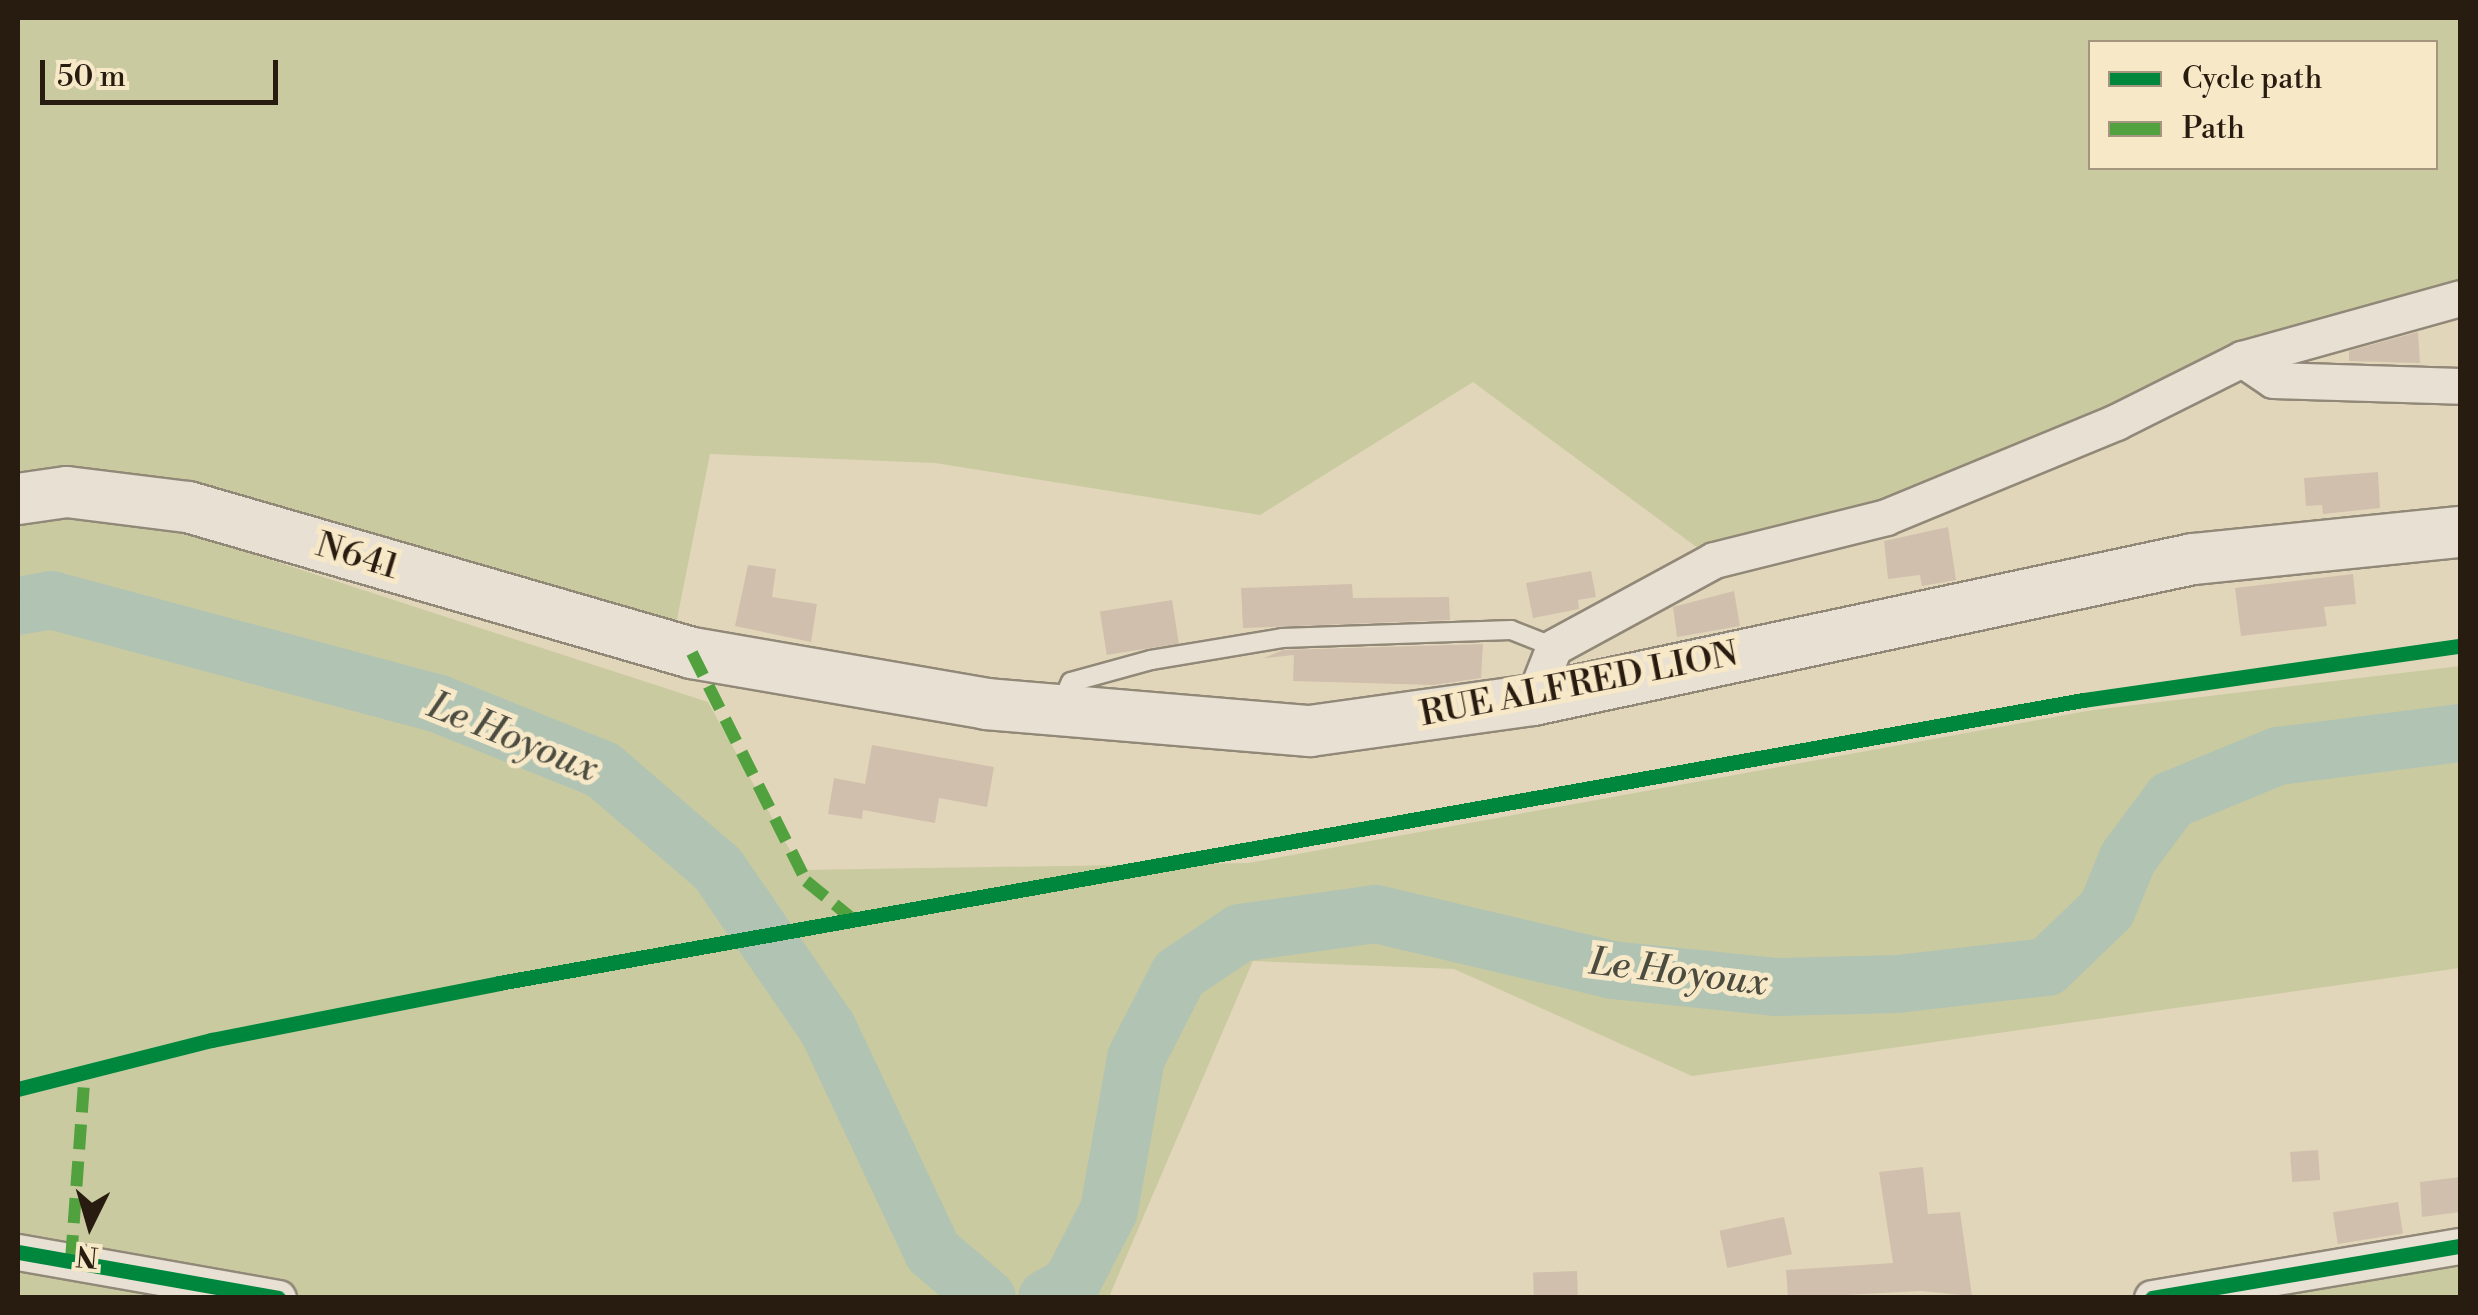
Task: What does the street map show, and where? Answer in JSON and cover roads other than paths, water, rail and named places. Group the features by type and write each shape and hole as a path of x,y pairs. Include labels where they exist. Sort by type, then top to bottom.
{"main road":[{"name":"N641","path":"18,499 67,492 188,507 692,653"},
{"name":"RUE ALFRED LION","path":"692,653 986,704 1310,730 1533,700 2193,560 2460,532"}],"street":[{"path":"1533,700 1554,647 1714,560 1886,517 2116,422 2242,359 2460,298"},
{"path":"2242,359 2273,380 2460,386"},
{"path":"2152,1298 2460,1246"},
{"path":"18,1252 278,1298"}],"lane":[{"path":"1058,710 1071,682 1151,660 1282,638 1510,630 1554,647"}],"waterway":[{"name":"Le Hoyoux","path":"18,606 51,600 439,704 603,770 718,869 828,1029 933,1252 987,1298"},
{"name":"Le Hoyoux","path":"1047,1298 1070,1286 1109,1210 1136,1058 1179,974 1240,933 1376,914 1612,970 1777,987 1897,984 2047,967 2107,909 2128,858 2171,800 2278,756 2460,733"}]}
